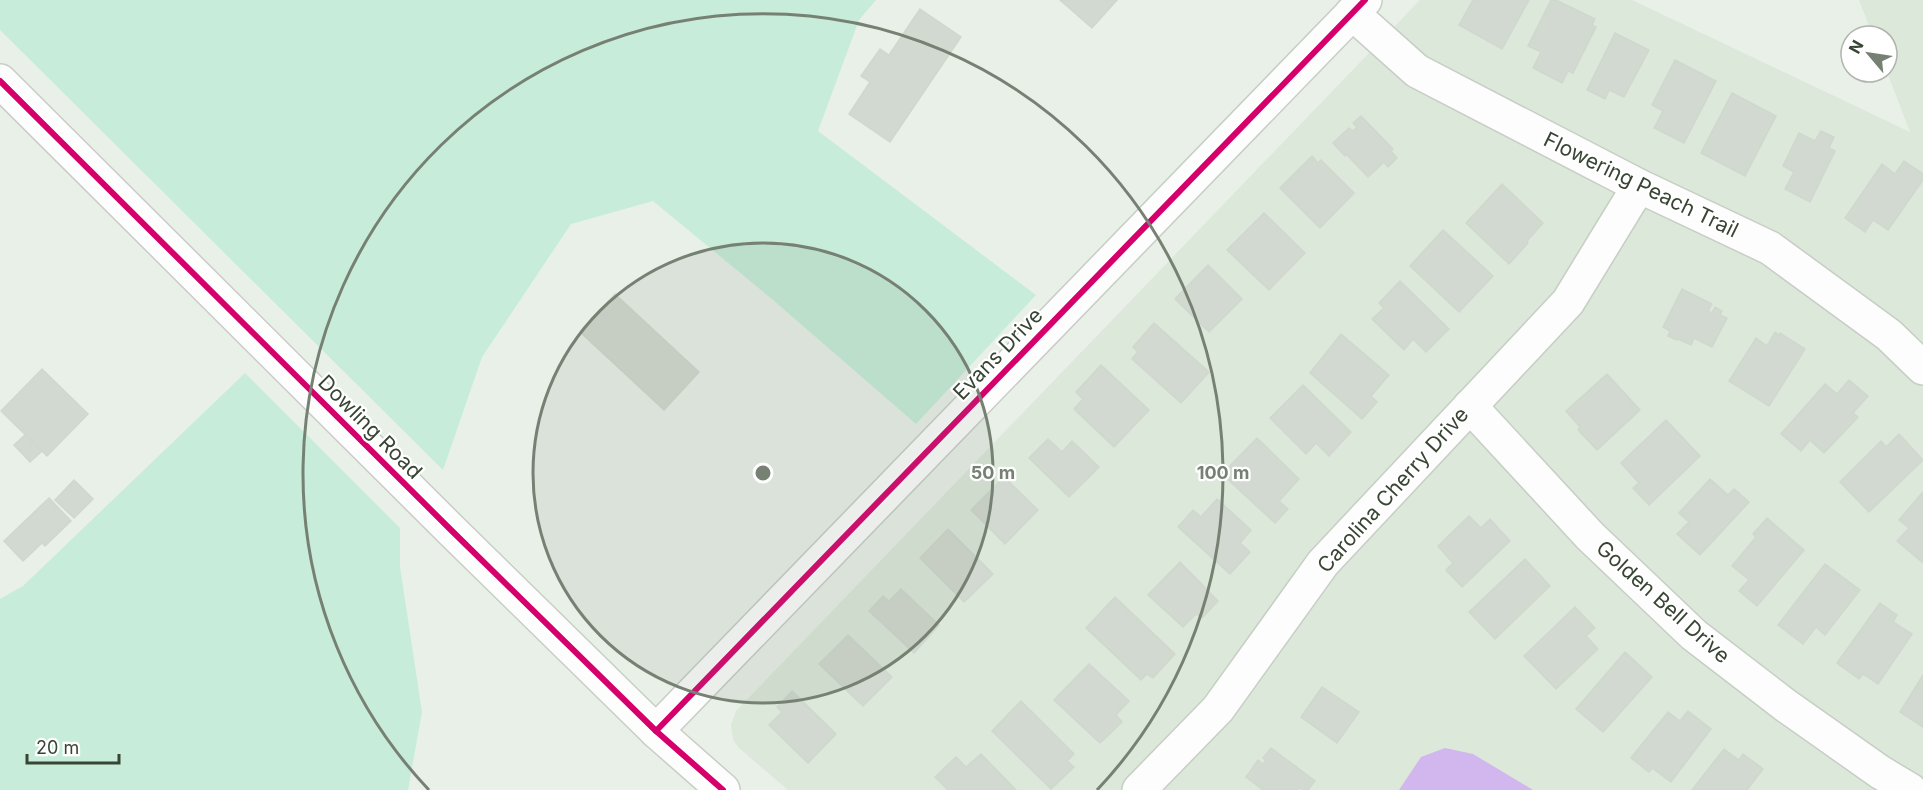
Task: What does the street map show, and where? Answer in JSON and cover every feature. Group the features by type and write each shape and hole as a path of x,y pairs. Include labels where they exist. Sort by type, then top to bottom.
{"street":[{"name":"Flowering Peach Trail","path":"1358,6 1417,71 1639,186 1770,248 1889,335 1923,368"},
{"name":"Evans Drive","path":"656,731 1358,6"},
{"name":"Dowling Road","path":"0,81 656,731 723,790"},
{"name":"Carolina Cherry Drive","path":"1140,790 1218,709 1323,563 1568,302 1639,186"},
{"name":"Golden Bell Drive","path":"1470,406 1590,536 1694,635 1785,705 1880,772 1910,790"}],"shaded area":[{"path":"1420,0 1632,0 1910,132 1892,84 1899,84 1899,24 1868,24 1859,0 1923,0 1923,790 788,790 739,748 733,740 731,725 736,711"},
{"path":"1445,748 1473,754 1533,790 1399,790 1421,757"}],"green space":[{"path":"0,0 876,0 859,20 818,131 1036,295 916,424 773,300 653,201 571,224 482,357 443,470 0,30"},
{"path":"245,373 400,528 400,567 422,712 408,790 0,790 0,599 23,586"}],"building":[{"path":"1060,0 1117,0 1092,28"},
{"path":"1473,0 1529,0 1502,49 1459,25"},
{"path":"1551,0 1556,0 1595,19 1592,25 1596,27 1573,73 1568,71 1562,83 1533,68 1541,52 1528,46"},
{"path":"920,9 961,37 890,142 849,114 870,82 861,76 880,49 889,55"},
{"path":"1615,33 1649,50 1624,97 1609,90 1605,99 1587,90"},
{"path":"1675,60 1716,81 1684,143 1654,128 1663,111 1652,105"},
{"path":"1732,93 1776,116 1745,176 1701,153"},
{"path":"1361,116 1393,149 1391,151 1397,158 1388,167 1384,162 1368,177 1333,143 1349,128 1353,131 1357,127 1353,123"},
{"path":"1821,131 1834,137 1829,148 1835,151 1810,202 1785,189 1794,172 1783,166 1799,133 1815,141"},
{"path":"1312,156 1318,163 1321,160 1354,193 1320,228 1280,188"},
{"path":"1904,161 1923,174 1923,180 1888,230 1873,220 1865,232 1845,218 1882,164 1895,174"},
{"path":"1502,184 1543,223 1509,264 1466,223"},
{"path":"1264,213 1305,253 1269,290 1227,250"},
{"path":"1443,230 1493,276 1459,312 1410,266"},
{"path":"1208,265 1242,299 1209,332 1175,299"},
{"path":"1400,281 1449,329 1426,352 1413,339 1404,350 1372,319 1384,308 1379,303"},
{"path":"1682,289 1712,304 1708,311 1712,313 1715,307 1722,311 1720,315 1727,318 1712,347 1694,338 1691,345 1677,340 1668,336 1670,331 1663,327"},
{"path":"615,294 699,372 664,410 580,332"},
{"path":"1154,323 1209,372 1181,403 1132,359 1138,352 1133,347"},
{"path":"1775,332 1805,349 1769,406 1729,381 1756,338 1767,346"},
{"path":"1341,334 1389,375 1371,396 1377,402 1362,419 1310,373"},
{"path":"1101,365 1149,410 1114,447 1074,409 1083,399 1076,392"},
{"path":"42,369 88,414 47,456 1,411"},
{"path":"1607,374 1640,410 1597,450 1578,430 1580,427 1566,411"},
{"path":"1849,380 1868,396 1853,413 1858,417 1824,453 1810,440 1801,451 1781,434 1825,384 1837,394"},
{"path":"1303,385 1351,432 1329,456 1316,443 1306,454 1270,418"},
{"path":"1666,420 1700,456 1649,505 1633,488 1639,483 1621,463"},
{"path":"1899,434 1923,460 1869,512 1840,482 1881,441 1886,447"},
{"path":"25,435 42,451 30,462 14,445"},
{"path":"1257,438 1299,479 1279,501 1288,509 1275,523 1222,474"},
{"path":"1048,439 1062,452 1072,441 1099,467 1069,497 1029,458"},
{"path":"1004,477 1038,510 1005,544 971,510"},
{"path":"1710,479 1728,495 1734,489 1749,502 1700,555 1677,534 1689,522 1679,513"},
{"path":"74,480 93,499 74,518 55,500"},
{"path":"1923,492 1922,562 1897,541 1909,528 1899,520"},
{"path":"49,498 71,521 45,546 42,543 23,561 4,541"},
{"path":"1217,499 1251,530 1240,543 1250,552 1230,574 1178,527 1193,510 1201,517"},
{"path":"1469,516 1481,528 1490,519 1510,541 1462,587 1446,570 1453,563 1438,546"},
{"path":"1767,518 1804,550 1757,606 1739,591 1749,580 1732,566 1756,537 1753,534"},
{"path":"948,529 993,574 964,602 920,558"},
{"path":"1525,559 1550,586 1495,639 1469,612"},
{"path":"1180,562 1218,601 1202,618 1196,614 1183,627 1148,595"},
{"path":"1825,564 1860,590 1825,635 1816,627 1803,644 1778,625"},
{"path":"901,589 939,625 914,653 869,611 883,596 889,601"},
{"path":"1115,597 1175,654 1153,678 1147,674 1141,680 1086,628"},
{"path":"1880,603 1897,615 1893,622 1912,634 1878,684 1863,674 1859,679 1837,663"},
{"path":"1575,607 1595,628 1586,636 1598,649 1556,689 1524,656"},
{"path":"848,635 892,677 863,706 819,664"},
{"path":"1625,652 1652,677 1603,732 1576,709"},
{"path":"1089,664 1129,701 1116,715 1122,722 1100,743 1054,700"},
{"path":"1923,675 1923,727 1900,712"},
{"path":"1322,687 1359,712 1337,743 1301,717"},
{"path":"792,691 836,734 808,763 769,725 782,712 777,707"},
{"path":"1021,701 1074,754 1067,761 1074,767 1051,789 992,731"},
{"path":"1688,711 1711,729 1671,782 1652,768 1649,772 1631,758 1668,712 1680,721"},
{"path":"1271,748 1315,781 1308,790 1299,788 1297,790 1263,790 1246,777 1258,760 1263,764 1266,760 1263,758"},
{"path":"1724,749 1739,760 1743,754 1763,769 1747,790 1692,790"},
{"path":"981,754 1016,790 948,790 935,777 956,757 966,767"}],"cycle path":[{"path":"656,731 1365,0"},
{"path":"0,81 451,530 656,731 723,790"}]}
